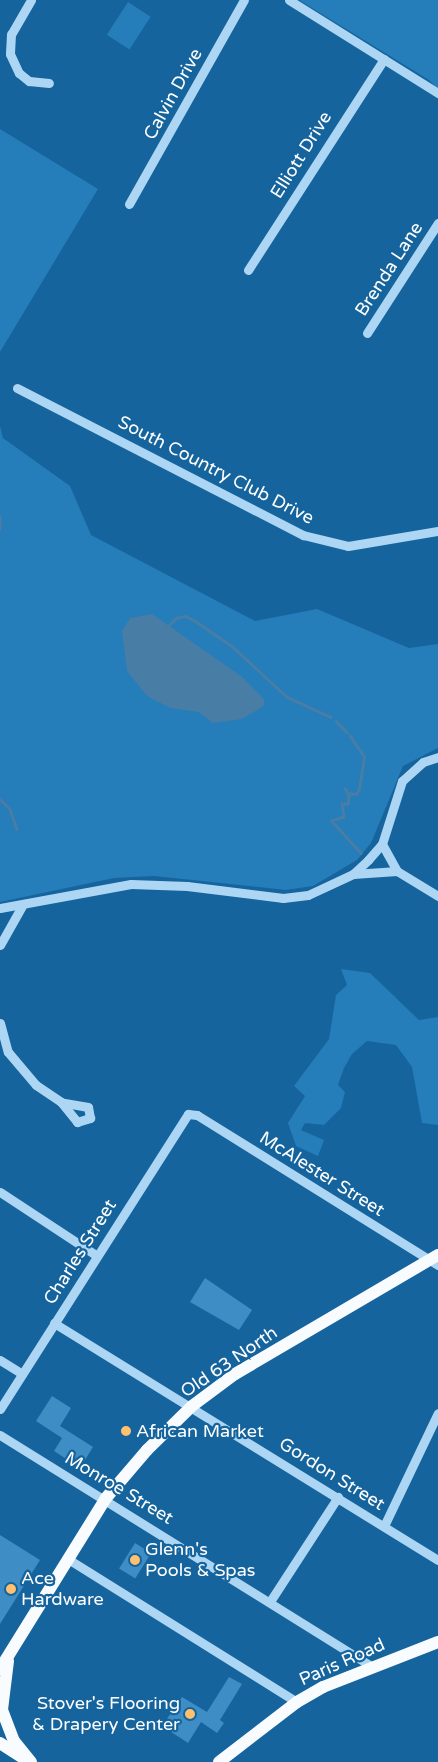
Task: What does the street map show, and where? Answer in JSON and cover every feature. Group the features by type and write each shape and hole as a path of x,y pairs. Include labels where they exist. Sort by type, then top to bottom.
{"main road":[{"name":"Old 63 North","path":"0,1669 106,1498 147,1450 192,1406 235,1374 435,1260"},
{"name":"Paris Road","path":"219,1762 296,1702 373,1667 438,1642"},
{"path":"9,1653 2,1710 14,1741 30,1762"},
{"path":"0,1743 30,1762"}],"street":[{"path":"31,0 11,34 10,54 19,74 29,81 49,83"},
{"name":"Calvin Drive","path":"129,204 244,0"},
{"path":"289,0 438,93"},
{"name":"Elliott Drive","path":"248,270 384,59"},
{"name":"Brenda Lane","path":"367,333 438,223"},
{"name":"South Country Club Drive","path":"17,388 303,535 348,546 438,531"},
{"path":"0,908 22,906 131,884 187,886 290,898 329,887 353,874 382,844 402,781 423,762 438,757"},
{"path":"382,844 397,871 438,896"},
{"path":"353,874 397,871"},
{"path":"0,945 22,906"},
{"path":"0,1023 8,1052 36,1085 62,1102"},
{"name":"Charles Street","path":"0,1409 96,1255 188,1114"},
{"name":"McAlester Street","path":"188,1114 197,1115 435,1260"},
{"path":"0,1192 96,1255"},
{"name":"Gordon Street","path":"54,1323 192,1406 438,1560"},
{"path":"0,1360 22,1374"},
{"path":"384,1526 438,1413"},
{"name":"Monroe Street","path":"0,1435 271,1600 373,1667"},
{"path":"271,1600 338,1497"},
{"path":"68,1559 296,1702"}],"shaded area":[{"path":"299,0 438,0 438,89 429,80"},
{"path":"128,2 151,17 129,49 107,35"},
{"path":"0,129 98,189 0,352"},
{"path":"0,426 3,438 70,486 91,535 255,621 317,609 409,648 438,644 438,748 403,766 371,843 357,860 313,886 286,890 154,876 114,878 0,902"},
{"path":"152,614 241,676 264,699 264,706 242,719 213,723 199,712 170,708 147,696 127,671 122,631 130,618"},
{"path":"341,969 370,973 419,1020 438,1017 438,1125 422,1123 412,1067 396,1045 367,1041 352,1054 344,1068 338,1085 345,1092 341,1108 324,1125 305,1123 301,1130 324,1140 318,1156 296,1146 288,1123 305,1096 294,1086 329,1039 336,995 347,985"}],"building":[{"path":"205,1278 252,1310 239,1330 190,1302"},
{"path":"52,1396 71,1408 60,1426 93,1447 80,1468 54,1451 62,1438 36,1421"},
{"name":"Ace Hardware","path":"0,1535 40,1560 0,1624"},
{"name":"Glenn's Pools & Spas","path":"135,1543 151,1553 135,1579 119,1568"},
{"name":"Stover's Flooring & Drapery Center","path":"229,1677 242,1684 220,1720 224,1723 217,1733 201,1722 188,1743 162,1726 182,1697 207,1712"}],"waterway":[{"path":"0,516 0,529"},
{"path":"168,626 176,618 185,616 194,620 232,646 287,697 331,717"},
{"path":"336,721 347,732"},
{"path":"348,793 356,794 359,789 364,757 350,736"},
{"path":"345,788 349,796 348,804 342,804 344,817 332,821 361,853"},
{"path":"0,799 10,809 17,829"}],"place":[{"name":"African Market","path":"126,1431"},
{"name":"Glenn's Pools & Spas","path":"135,1560"},
{"name":"Ace Hardware","path":"11,1589"},
{"name":"Stover's Flooring & Drapery Center","path":"190,1714"}]}
